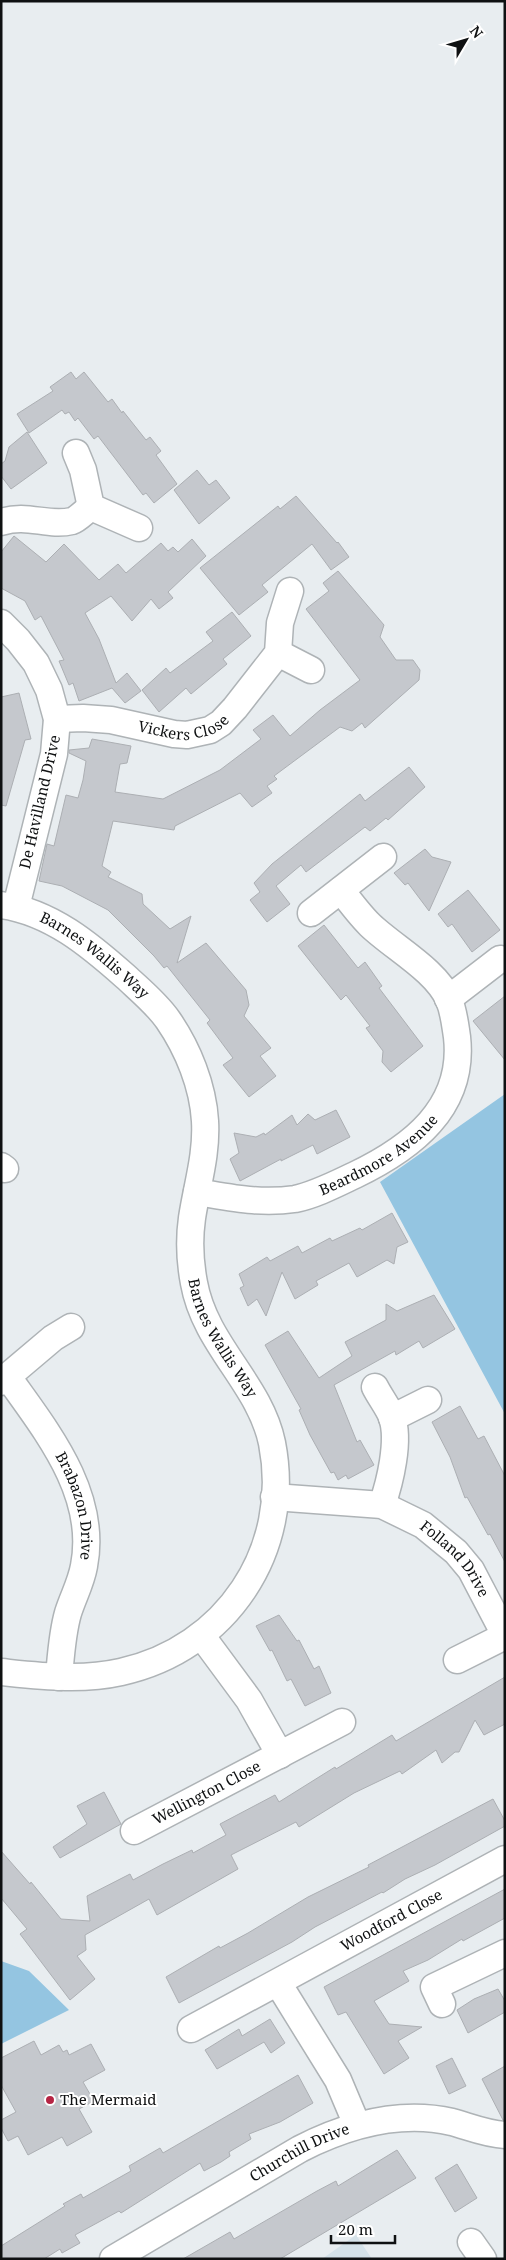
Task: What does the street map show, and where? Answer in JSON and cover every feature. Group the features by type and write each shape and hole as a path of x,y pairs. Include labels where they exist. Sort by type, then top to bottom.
{"street":[{"path":"76,453 83,470 91,507"},
{"path":"1,522 21,517 55,522 74,520 91,507"},
{"path":"91,507 139,528"},
{"path":"290,591 280,623 278,653 311,670"},
{"name":"De Havilland Drive","path":"1,623 18,640 36,663 49,690 58,719 54,754 8,906"},
{"name":"Vickers Close","path":"58,719 111,720 174,734 198,733 210,730 231,713 278,653"},
{"path":"311,913 383,857"},
{"name":"Beardmore Avenue","path":"197,1192 247,1201 297,1198 332,1186 399,1151 420,1134 435,1118 446,1101 455,1075 458,1050 454,1016 448,999 439,984 371,925 341,890"},
{"name":"Barnes Wallis Way","path":"1,1672 59,1677 93,1676 120,1672 162,1660 201,1635 239,1597 254,1575 266,1548 274,1517 272,1442 247,1385 212,1334 200,1308 194,1284 190,1254 192,1220 205,1150 205,1119 201,1094 193,1068 180,1039 167,1018 148,997 89,944 56,923 8,906"},
{"path":"448,999 500,959"},
{"name":"Brabazon Drive","path":"59,1677 63,1631 84,1564 85,1532 82,1514 73,1477 62,1456 48,1433 5,1380 33,1354 71,1327"},
{"path":"375,1387 392,1418 393,1466 382,1505"},
{"path":"392,1418 428,1400"},
{"name":"Folland Drive","path":"274,1497 382,1505 423,1525 456,1552 471,1570 505,1636 457,1660"},
{"path":"201,1635 249,1700 280,1755"},
{"name":"Wellington Close","path":"134,1831 342,1722"},
{"name":"Woodford Close","path":"191,2029 505,1859"},
{"path":"442,2004 434,1987 505,1953"},
{"path":"278,1983 338,2080 357,2125"},
{"name":"Churchill Drive","path":"113,2259 300,2150 322,2138 357,2125 386,2119 419,2118 452,2122 492,2134 505,2134"}],"shaded area":[{"path":"505,1094 505,1414 380,1182"},
{"path":"1,1961 29,1971 69,2010 1,2044"},
{"path":"356,2235 372,2259 322,2259"}],"building":[{"path":"71,372 76,379 84,372 108,402 112,399 146,440 150,437 161,451 156,455 177,484 154,503 146,493 143,495 98,436 94,439 78,418 75,421 69,412 65,414 62,410 29,433 17,414 53,391 50,387"},
{"path":"27,432 47,463 11,489 1,476 1,464 5,461 9,447"},
{"path":"197,470 209,485 216,480 230,498 199,524 174,490"},
{"path":"296,496 338,542 349,557 331,570 312,544 262,585 268,592 239,615 200,568 278,506 280,509"},
{"path":"14,536 46,562 64,544 99,580 118,564 126,573 161,543 168,551 173,547 178,552 192,539 206,556 168,592 173,598 159,609 151,599 132,621 111,596 85,613 99,639 116,683 127,673 141,691 125,703 112,688 79,701 73,683 69,685 59,661 64,660 41,616 35,620 25,601 1,588 1,552"},
{"path":"338,571 384,625 380,637 396,660 413,660 420,670 419,680 365,728 362,723 352,731 340,727 274,776 277,779 267,786 272,793 252,807 240,793 175,826 174,830 113,821 102,866 111,872 108,877 142,894 143,904 170,929 191,916 177,963 206,943 246,990 249,1005 244,1016 271,1048 260,1056 276,1076 249,1097 223,1065 233,1058 207,1023 210,1020 167,966 164,968 108,910 62,886 39,881 47,844 54,846 66,795 78,798 83,780 86,761 69,753 69,750 89,748 92,739 131,746 127,763 120,764 115,792 163,799 220,770 261,739 253,730 273,715 290,736 320,710 360,680 306,609 329,591 323,583"},
{"path":"232,612 251,636 223,659 227,664 191,694 186,688 159,712 142,690 166,668 170,673 213,641 206,632"},
{"path":"19,693 31,739 25,740 6,806 1,805 1,697"},
{"path":"409,767 425,787 388,820 386,818 370,831 365,827 306,872 301,865 276,886 290,904 267,922 250,900 260,892 254,883 272,864 360,794 365,801"},
{"path":"425,849 432,857 451,862 429,911 408,883 405,885 394,873"},
{"path":"468,890 500,930 472,952 452,924 448,927 438,914"},
{"path":"324,925 358,968 365,962 382,986 379,988 423,1046 391,1072 382,1062 383,1051 366,1028 370,1026 346,995 341,1000 298,946"},
{"path":"505,996 505,1060 473,1021"},
{"path":"336,1110 350,1137 317,1154 313,1145 281,1161 281,1159 240,1181 230,1159 239,1153 234,1133 256,1137 264,1133 265,1135 292,1115 297,1125 308,1114 315,1120"},
{"path":"392,1213 408,1242 397,1247 394,1264 387,1260 357,1277 349,1263 316,1281 318,1285 295,1299 282,1272 266,1316 257,1299 248,1306 240,1288 244,1286 239,1274 267,1257 270,1261 298,1246 302,1253 330,1238 332,1241 360,1228 362,1230"},
{"path":"434,1295 455,1329 423,1348 419,1341 396,1355 395,1351 334,1385 357,1442 360,1440 374,1465 348,1479 346,1475 338,1480 334,1472 331,1473 310,1435 299,1410 301,1409 265,1345 288,1331 319,1378 352,1356 345,1342 386,1320 386,1304 397,1311"},
{"path":"460,1406 478,1439 484,1436 505,1476 505,1562 467,1497 465,1498 450,1457 432,1422"},
{"path":"279,1615 297,1641 299,1640 314,1669 319,1666 331,1693 305,1706 291,1679 287,1681 272,1650 270,1651 256,1626"},
{"path":"505,1677 505,1724 484,1735 475,1720 459,1752 455,1752 442,1763 436,1750 402,1774 400,1771 354,1793 299,1827 296,1822 231,1855 238,1869 157,1915 149,1899 85,1935 86,1950 77,1956 95,1979 70,2000 20,1934 27,1929 1,1898 1,1851 30,1884 31,1882 61,1919 90,1921 87,1896 130,1874 133,1880 192,1850 193,1853 226,1835 220,1824 275,1795 279,1802 335,1767 336,1769 392,1735 396,1741"},
{"path":"104,1792 121,1824 60,1858 53,1847 87,1824 77,1806"},
{"path":"493,1799 505,1821 505,1826 435,1865 405,1879 383,1893 315,1927 292,1942 179,2003 166,1977 219,1946 220,1948 248,1933 308,1897 369,1867 368,1865"},
{"path":"505,1889 505,1918 463,1941 462,1939 428,1960 403,1971 409,1981 374,2001 389,2024 422,2027 398,2041 409,2058 384,2074 346,2012 338,2015 324,1987"},
{"path":"498,1989 505,2001 505,2012 468,2033 457,2010 474,1999"},
{"path":"270,2019 285,2043 271,2053 264,2042 217,2069 205,2050 239,2029 242,2036"},
{"name":"The Mermaid","path":"34,2041 41,2055 59,2045 63,2052 67,2050 69,2055 91,2044 105,2070 83,2082 94,2101 79,2109 92,2132 67,2146 62,2137 28,2155 18,2136 8,2141 1,2128 1,2120 16,2112 1,2085 1,2058"},
{"path":"452,2058 466,2086 449,2094 436,2066"},
{"path":"505,2066 505,2120 503,2120 482,2079"},
{"path":"298,2075 313,2103 280,2122 249,2134 251,2139 229,2152 230,2156 221,2162 204,2171 200,2163 121,2213 119,2211 75,2235 80,2243 62,2253 60,2249 44,2259 1,2259 1,2246 65,2206 63,2204 81,2194 83,2198 131,2171 129,2166 160,2148 163,2153"},
{"path":"397,2150 416,2178 280,2259 183,2259 230,2232 234,2239 336,2181 338,2186"},
{"path":"457,2164 477,2198 455,2212 435,2178"}],"place":[{"name":"The Mermaid","path":"50,2100"}]}
